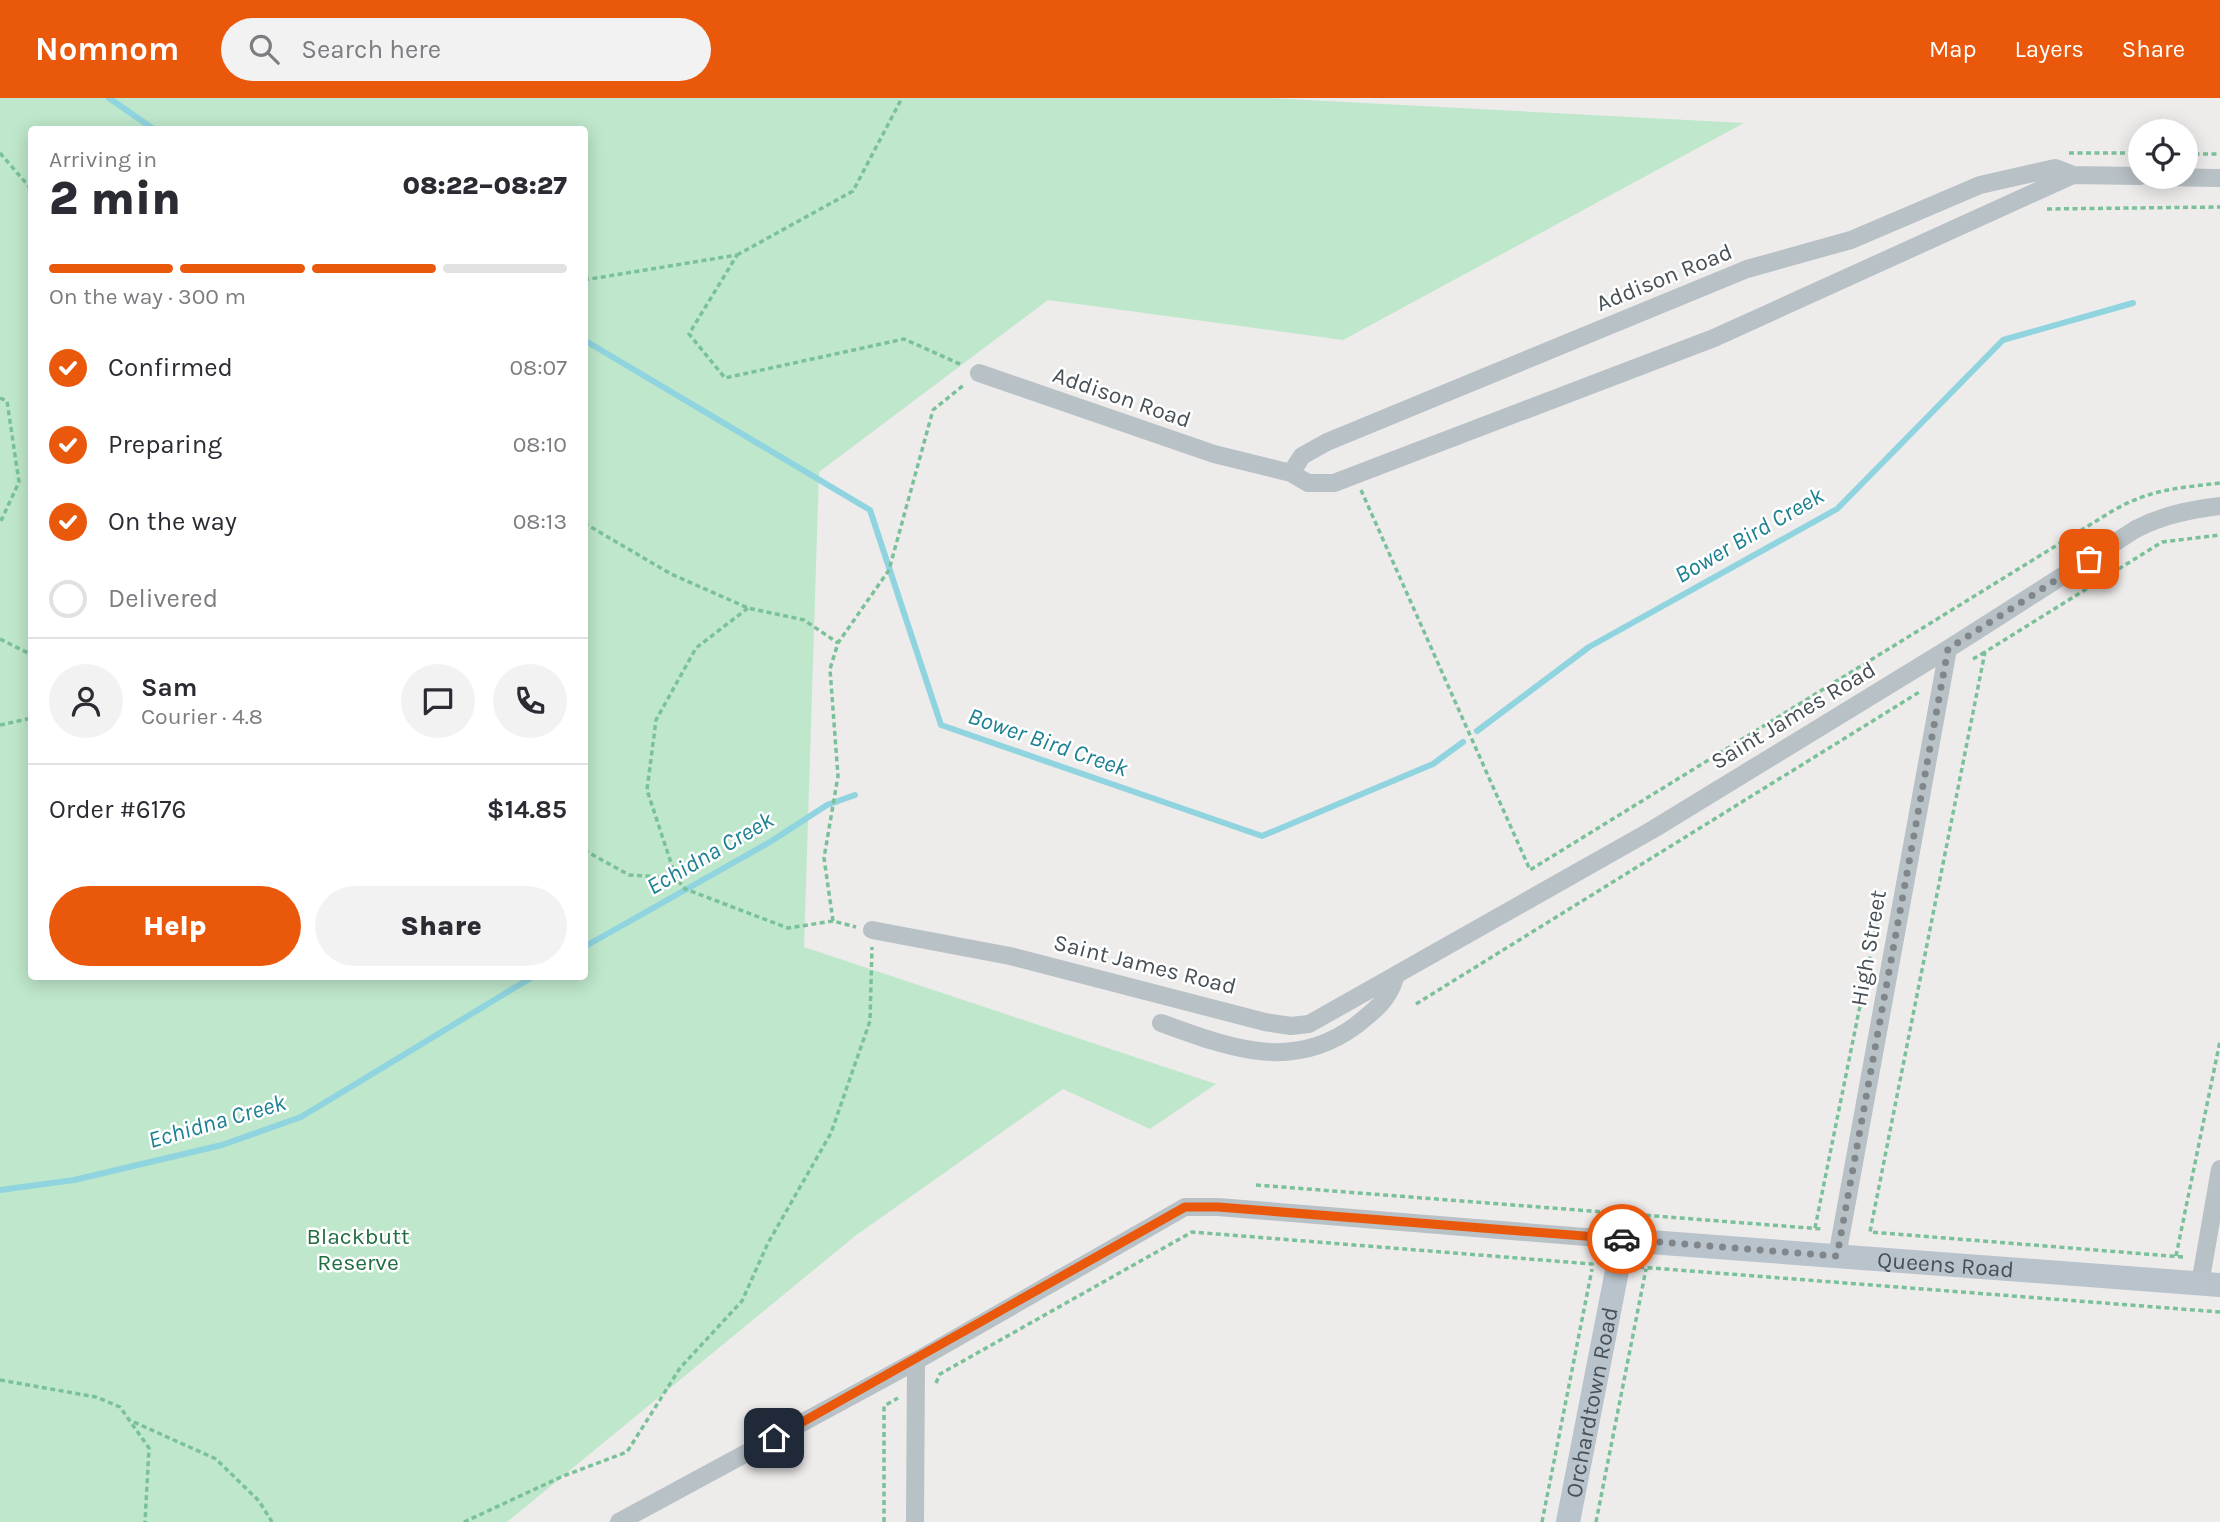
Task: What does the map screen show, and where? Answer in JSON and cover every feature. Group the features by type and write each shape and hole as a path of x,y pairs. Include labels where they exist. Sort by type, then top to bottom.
{"street":[{"name":"Addison Road","path":"1291,473 1302,456 1327,442 1747,269 1852,240 1980,185 2055,169 2073,175 2128,176"},
{"name":"Addison Road","path":"979,373 1214,454 1291,473 1308,483 1334,483 1714,338 2073,175"},
{"path":"2198,178 2220,178"},
{"name":"Saint James Road","path":"872,930 1010,956 1290,1026 1320,1019 1652,830 1948,649 2136,529 2155,519 2186,510 2220,506"},
{"name":"High Street","path":"1837,1256 1948,649"},
{"path":"1161,1023 1272,1053 1301,1052 1336,1038 1381,1006 1395,978"},
{"path":"2210,1284 2220,1169"},
{"name":"Queens Road","path":"619,1522 916,1361 1185,1207 1218,1207 2210,1284"},
{"name":"Orchardtown Road","path":"1568,1522 1623,1240"},
{"path":"915,1522 916,1361"}],"path":[{"path":"588,279 737,255 853,191 902,98"},
{"path":"0,153 28,185"},
{"path":"2198,153 2220,154"},
{"path":"2043,209 2220,207"},
{"path":"737,255 689,334 725,378 904,339 979,373 933,410 890,570 838,643 830,669 838,776 824,858 833,921"},
{"path":"0,398 7,401 19,482 0,523"},
{"path":"1354,475 1530,870 2114,510 2152,492 2220,484"},
{"path":"588,525 671,574 748,608 804,620 838,643"},
{"path":"1973,659 2162,542 2220,535"},
{"path":"464,1522 561,1477 627,1452 680,1368 742,1301 768,1243 831,1133 870,1021 872,930 833,921 788,928 685,889 676,878 648,790 656,720 696,648 748,608"},
{"path":"0,639 28,653"},
{"path":"1870,1232 1985,652"},
{"path":"1416,1004 1923,690 1921,703"},
{"path":"0,725 28,719"},
{"path":"588,852 629,875 676,878"},
{"path":"1815,1228 1883,891"},
{"path":"2176,1256 2220,1041"},
{"path":"1256,1185 1822,1229"},
{"path":"935,1384 940,1374 1192,1232 1592,1264 1542,1522"},
{"path":"1861,1232 2183,1257"},
{"path":"1596,1522 1646,1269 2220,1312"},
{"path":"0,1380 96,1397 120,1407 149,1448 145,1522"},
{"path":"884,1522 884,1406 898,1398"},
{"path":"132,1421 216,1459 259,1501 272,1522"}],"green space":[{"name":"Blackbutt Reserve","path":"0,98 1270,98 1744,123 1343,340 1048,300 819,472 804,947 1216,1084 1150,1129 1063,1089 855,1236 507,1522 0,1522"}],"waterway":[{"name":"Bower Bird Creek","path":"109,98 149,126"},
{"name":"Bower Bird Creek","path":"1477,731 1589,647 1837,509 2003,340 2133,303"},
{"name":"Bower Bird Creek","path":"588,342 870,510 941,725 1262,836 1433,764 1463,742"},
{"name":"Echidna Creek","path":"588,945 770,842 827,805 855,795"},
{"name":"Echidna Creek","path":"0,1190 74,1180 222,1145 301,1117 527,980"}],"way so far":[{"path":"1622,1239 1837,1256 1948,649 2089,559"}],"route":[{"path":"774,1438 916,1361 1185,1207 1198,1205 1622,1239"}]}
